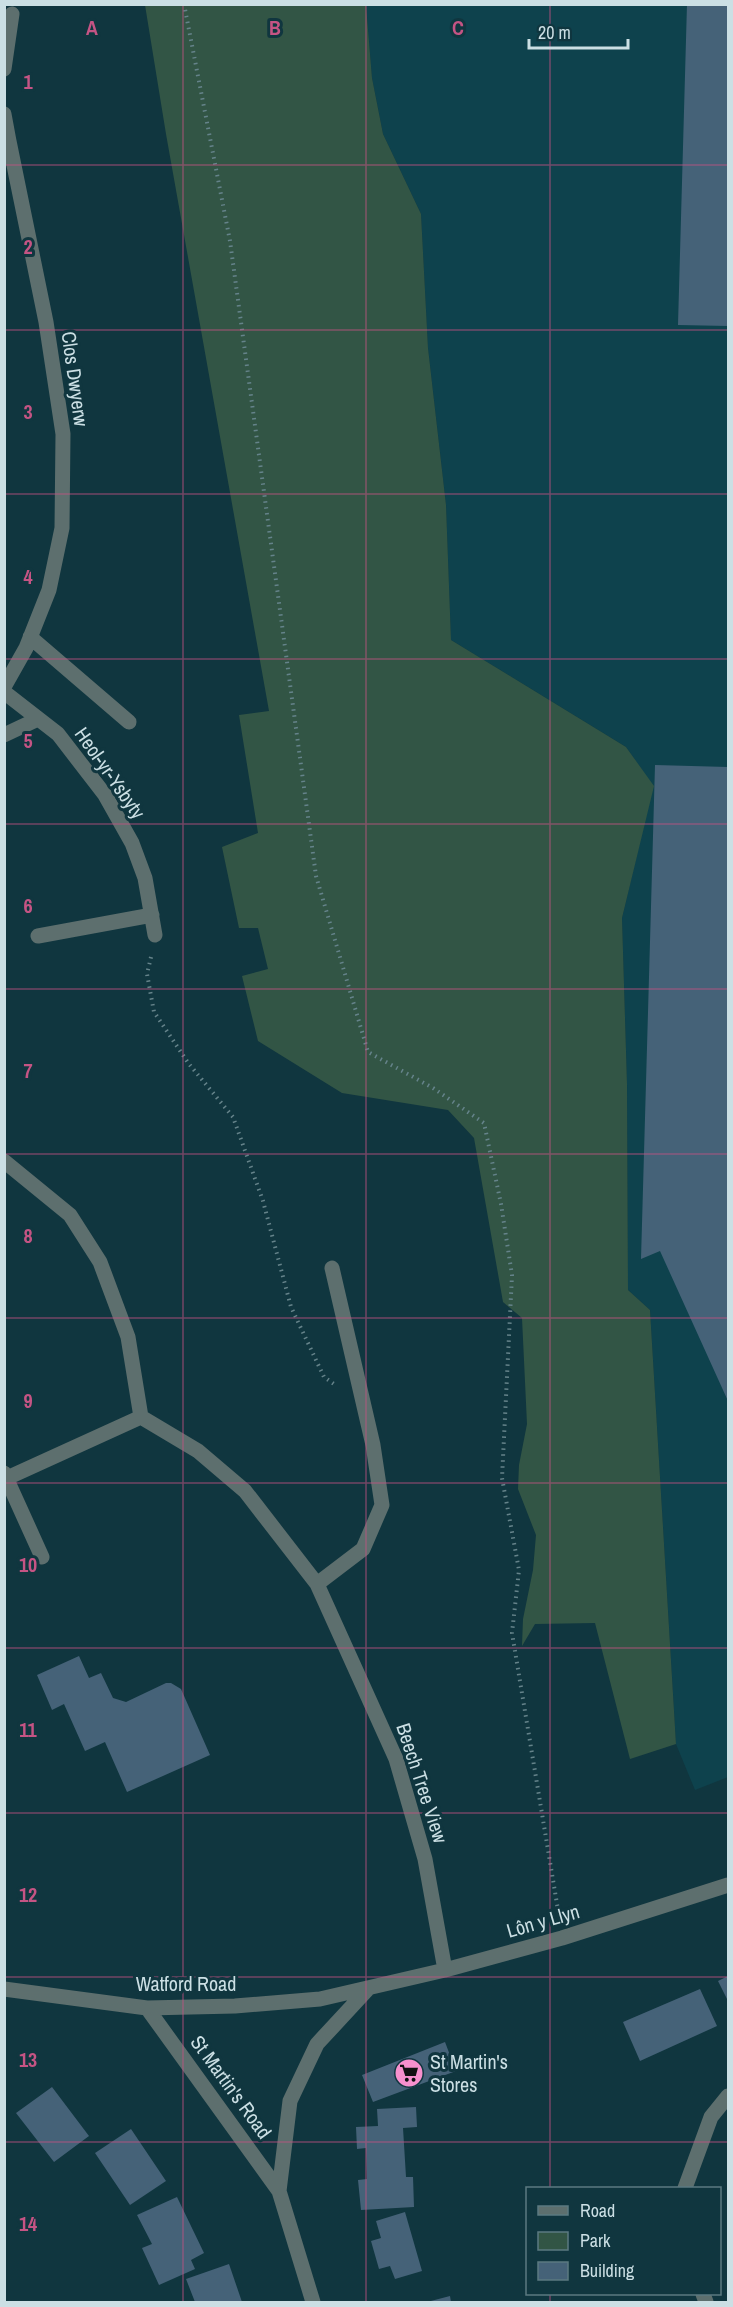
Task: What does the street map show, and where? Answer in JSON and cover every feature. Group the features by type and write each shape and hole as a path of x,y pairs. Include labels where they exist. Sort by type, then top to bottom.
{"street":[{"path":"4,69 12,14"},
{"name":"Clos Dwyerw","path":"4,114 7,142 46,322 63,434 62,528 49,590 30,637 4,687"},
{"path":"30,637 129,722"},
{"name":"Heol-yr-Ysbyty","path":"4,692 58,734 105,795 132,843 145,878 155,935"},
{"path":"4,735 39,719"},
{"path":"39,936 152,915"},
{"path":"4,1161 70,1215 100,1262 128,1336 141,1417 6,1476 42,1557"},
{"path":"317,1584 363,1549 382,1505 364,1405 332,1268"},
{"name":"Beech Tree View","path":"141,1417 198,1451 245,1491 317,1584 396,1759 425,1859 445,1970"},
{"name":"Lôn y Llyn","path":"367,1990 562,1938 729,1886"},
{"name":"Watford Road","path":"4,1989 147,2008 235,2006 320,1999 367,1990"},
{"name":"St Martin's Road","path":"279,2191 290,2101 317,2044 367,1990"},
{"name":"St Martin's Road","path":"147,2008 279,2191 313,2302"},
{"path":"685,2187 711,2117 729,2096"}],"path":[{"path":"184,4 230,241 316,876 368,1052 433,1088 484,1123 501,1204 512,1275 502,1478 519,1570 512,1634 562,1938"},
{"path":"155,935 147,974 154,1012 189,1064 232,1117 263,1201 291,1307 324,1377 364,1405"}],"shaded area":[{"path":"366,5 728,5 728,1777 695,1790 676,1744 650,1310 628,1290 627,1084 622,918 653,786 626,747 451,640 446,505 428,348 421,214 383,134 372,78"}],"green space":[{"path":"145,5 366,5 372,78 383,134 421,214 428,348 446,505 451,640 626,747 654,786 622,918 627,1084 628,1290 650,1310 676,1744 630,1759 595,1623 535,1624 522,1646 523,1619 533,1570 536,1535 518,1489 519,1465 527,1424 522,1318 503,1302 474,1138 448,1110 342,1093 258,1041 242,976 268,969 258,928 239,928 222,847 258,833 239,715 269,711"}],"building":[{"path":"687,4 728,4 728,326 678,325"},
{"path":"655,765 728,767 728,1401 660,1251 641,1259"},
{"path":"79,1656 89,1678 101,1673 113,1698 126,1702 166,1683 171,1683 181,1689 210,1755 127,1792 105,1742 85,1751 64,1704 52,1710 37,1675"},
{"path":"728,1976 728,2001 718,1981"},
{"path":"700,1989 717,2026 640,2061 623,2022"},
{"name":"St Martin's Stores","path":"445,2042 456,2071 373,2102 362,2075"},
{"path":"52,2087 89,2136 54,2162 16,2113"},
{"path":"416,2107 417,2127 403,2128 406,2177 413,2177 414,2207 361,2210 358,2180 367,2179 366,2148 357,2149 356,2127 378,2126 377,2109"},
{"path":"131,2129 166,2181 130,2205 95,2153"},
{"path":"177,2197 204,2253 191,2260 195,2269 159,2285 142,2248 152,2244 137,2215"},
{"path":"405,2212 422,2271 395,2279 390,2266 379,2269 371,2241 381,2238 376,2221"},
{"path":"229,2264 242,2302 195,2302 186,2279"},
{"path":"450,2296 451,2302 427,2302"}],"place":[{"name":"St Martin's Stores","path":"409,2073"}]}
